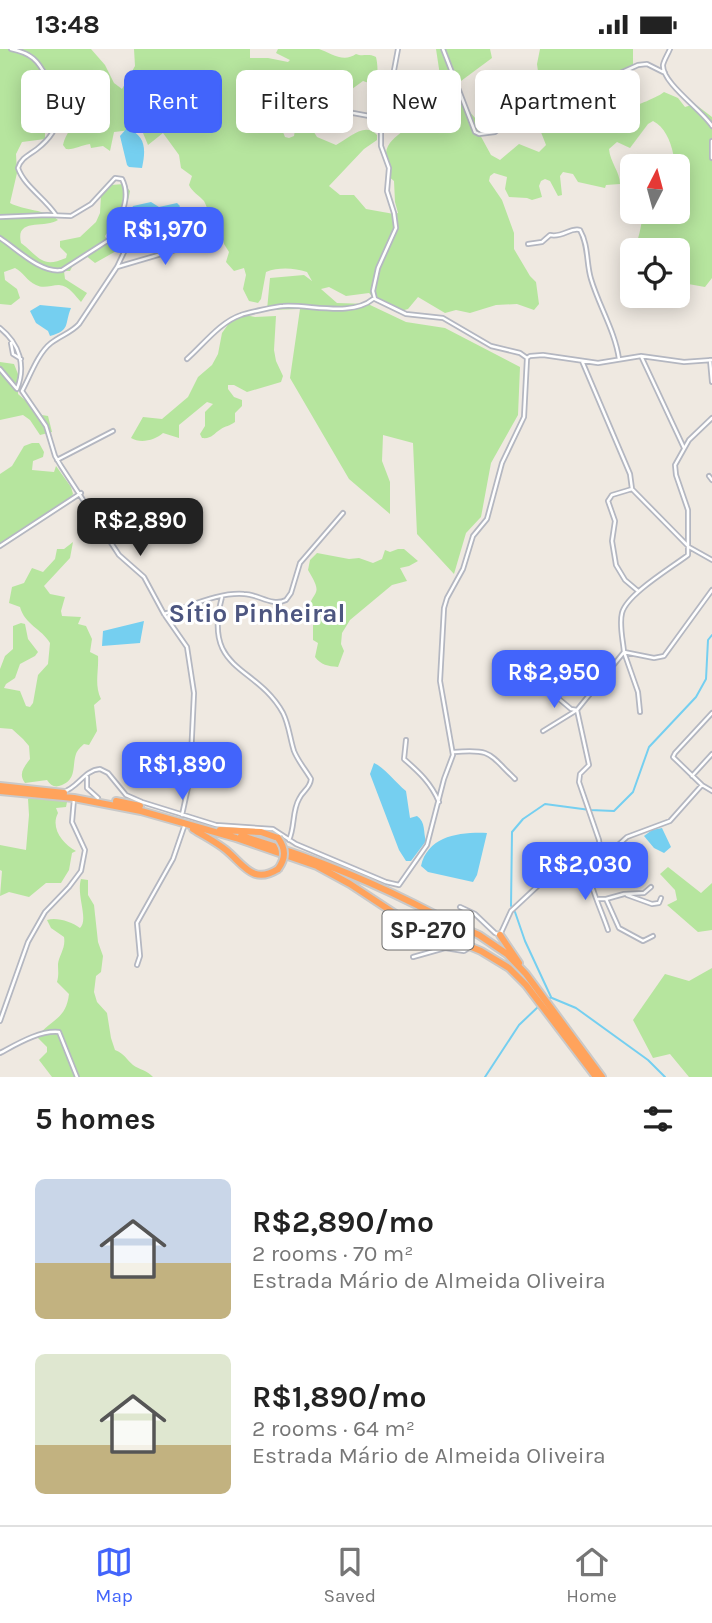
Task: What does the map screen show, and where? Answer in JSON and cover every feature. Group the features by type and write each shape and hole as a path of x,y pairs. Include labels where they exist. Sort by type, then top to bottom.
{"highway":[{"name":"SP-270","path":"0,788 97,798 143,807 220,830 376,884 436,915"},
{"name":"SP-270","path":"0,788 141,811 316,863 400,917 492,956 509,968 538,996 596,1077"},
{"path":"185,824 228,852 252,873 262,876 278,869 283,862 285,851 278,838 261,832 220,830"},
{"name":"SP-270","path":"444,919 493,943 526,974 538,996"},
{"path":"500,935 526,974"},
{"name":"SP-270","path":"548,1009 605,1075"}],"street":[{"path":"11,49 37,59 57,94 55,129 47,141 20,161 18,168 22,178 47,202 56,215"},
{"path":"394,70 398,49"},
{"path":"443,49 475,132 479,134 495,132 517,114 542,113 576,93 638,65 647,64 665,73"},
{"path":"670,49 663,65 665,73 712,126"},
{"path":"374,297 378,268 396,228 387,191 389,168 381,146 381,133"},
{"path":"712,141 712,158"},
{"path":"0,217 66,217 82,211 118,177 124,181 127,196 115,236 69,267 55,271 44,267 0,238"},
{"path":"528,244 542,242 550,235 559,237 574,229 580,230 585,242 591,281 616,343 619,359"},
{"path":"19,390 49,344 72,332 79,324 117,267 126,248 122,240 115,236"},
{"path":"117,267 206,241"},
{"path":"374,297 406,314 443,318 491,346 520,353 527,358"},
{"path":"187,359 221,328 242,314 282,306 320,309 360,306 374,297"},
{"path":"0,328 12,341 21,359 19,390"},
{"path":"527,358 543,355 598,363 641,356 684,362 711,360 712,382"},
{"path":"641,356 684,449"},
{"path":"59,793 72,789 95,769 105,771 126,795 182,815 225,826 273,829 289,840 364,873 399,885 427,845 454,752 440,681 444,608 461,575 472,536 487,519 502,464 524,417 527,358"},
{"path":"582,361 630,474 632,489 689,547 712,560"},
{"path":"0,369 46,426 57,460 119,555 144,577 164,614 187,647 194,683 190,778 182,815"},
{"path":"640,712 638,692 624,652 622,614 638,591 688,555 687,501 675,469 677,461 696,432 712,418"},
{"path":"57,460 113,431"},
{"path":"632,489 612,495 608,501 615,521 612,541 616,565 625,580 638,591"},
{"path":"0,546 80,493"},
{"path":"164,614 242,593 276,602 286,600 300,563 343,513"},
{"path":"624,652 654,658 663,656 712,590"},
{"path":"222,597 216,623 225,654 284,714 296,757 311,779 310,785 299,797 289,840"},
{"path":"543,731 577,710 624,652"},
{"path":"540,684 571,709 577,710"},
{"path":"577,710 589,765 580,774 579,782 600,848 597,861"},
{"path":"712,713 674,755 674,759 712,791"},
{"path":"407,740 404,759 420,771 434,789 439,802"},
{"path":"454,752 479,750 487,753 515,779"},
{"path":"692,776 712,754"},
{"path":"88,774 87,788 97,798"},
{"path":"460,907 475,914 500,935 511,911 542,881 569,868 587,867 606,856 627,837 670,821 702,785"},
{"path":"0,1021 28,942 45,912 81,871 85,850 72,823 74,798"},
{"path":"137,965 140,956 137,923 173,859 185,824"},
{"path":"587,867 608,930"},
{"path":"598,899 644,893 652,887"},
{"path":"624,894 652,904 659,904 661,898"},
{"path":"606,899 619,928 643,941 653,936"},
{"path":"413,957 445,948 468,951 469,946"},
{"path":"0,1053 28,1039 59,1031 77,1077"}],"green space":[{"path":"0,49 91,49 108,70 21,70 21,133 45,133 45,139 22,142 16,154 17,173 10,203 53,216 58,220 32,225 22,230 20,235 21,243 41,259 46,262 58,261 66,258 67,254 60,247 60,241 80,237 96,222 100,213 101,195 111,185 124,184 130,191 129,198 105,236 109,244 118,246 118,250 95,263 85,255 74,263 70,271 64,271 65,279 87,293 81,302 66,287 39,286 15,268 4,272 5,280 17,289 20,298 11,305 0,304"},
{"path":"134,49 250,49 250,58 288,62 290,60 276,53 278,49 319,49 346,58 356,54 376,57 377,70 367,70 367,82 363,81 353,88 353,70 236,70 236,133 283,133 289,138 294,133 314,133 317,137 336,145 362,130 374,133 377,140 364,149 329,186 340,195 354,195 366,209 394,214 398,213 394,181 388,176 388,146 401,133 461,133 461,91 469,111 475,118 475,133 479,133 491,155 500,160 519,144 539,152 546,145 541,133 640,133 640,104 664,92 678,98 685,107 695,104 712,117 712,278 705,287 690,284 690,238 638,238 641,224 690,224 690,154 673,154 668,137 653,121 630,148 617,142 609,149 620,184 606,185 605,188 578,182 573,174 563,172 560,176 562,195 558,196 550,181 545,179 539,186 542,197 532,200 509,197 505,189 507,177 494,173 490,176 489,181 502,200 514,233 514,249 536,282 539,304 534,310 517,304 496,305 470,313 456,310 445,313 418,297 408,309 401,311 375,299 369,293 346,296 329,287 321,289 337,303 368,304 406,322 445,328 520,367 518,415 491,463 481,517 466,533 454,574 417,534 413,443 383,435 382,461 390,482 390,514 349,479 290,378 300,309 267,310 270,278 304,275 312,281 307,272 276,269 266,272 261,299 258,303 249,301 243,289 246,275 244,268 234,271 226,262 229,252 222,235 202,226 210,217 204,201 189,185 192,176 181,168 179,155 163,133 222,133 222,70 133,70"},
{"path":"436,49 490,49 492,58 461,81 461,70 439,70"},
{"path":"540,49 633,49 633,68 538,70 537,64"},
{"path":"110,75 114,83 122,89 124,85 124,131 114,132 110,151 103,146 91,148 90,144 66,149 63,145 68,133 110,133"},
{"path":"143,133 163,133 148,145"},
{"path":"240,314 255,317 276,316 274,350 283,376 281,382 247,392 228,385 234,397 242,400 242,406 235,413 235,422 210,437 202,438 200,434 205,426 205,412 213,404 207,402 179,425 179,438 163,433 148,440 131,438 143,417 162,419 188,397 198,377 212,365 218,354 222,333 234,316"},
{"path":"0,362 14,364 18,374 18,394 42,415 48,416 52,432 40,435 23,415 0,420"},
{"path":"39,443 44,452 43,457 33,461 32,470 54,472 56,466 73,494 67,502 0,545 0,474 12,466 24,446"},
{"path":"73,542 70,558 44,586 50,594 65,597 62,616 81,617 78,624 86,626 92,639 90,652 98,656 97,683 101,699 94,705 97,731 89,745 84,744 78,751 72,775 67,782 57,786 47,780 25,783 22,774 30,759 29,746 12,729 0,728 0,669 5,656 13,649 13,626 25,624 28,639 38,652 20,664 15,678 4,688 20,691 26,706 30,707 38,675 48,664 50,643 29,622 20,607 9,603 12,587 24,583 32,568 43,572 55,559 57,549 64,549"},
{"path":"404,549 418,561 400,568 407,581 392,585 350,620 342,633 341,644 344,651 338,667 320,662 315,657 318,643 313,640 313,621 308,612 317,589 308,570 310,560 317,553 349,559 359,558 373,563 382,559 385,550 390,552"},
{"path":"36,795 67,802 66,807 56,808 57,830 62,840 76,851 72,853 69,870 61,883 46,883 29,897 9,892 0,896 0,845 26,850 28,799"},
{"path":"668,867 701,893 712,883 712,930 698,932 667,905 677,900 675,890 660,874"},
{"path":"81,879 88,880 88,895 94,905 98,942 103,956 101,972 96,976 94,992 97,1002 107,1013 115,1050 153,1077 52,1077 39,1060 47,1052 47,1047 37,1037 65,1009 69,994 57,982 64,937 51,928 47,920 64,921 80,928 83,919"},
{"path":"712,968 712,1077 689,1077 670,1054 653,1058 633,1020 665,974 689,981"}],"water":[{"path":"124,131 136,133 141,139 144,155 142,168 127,165 120,136"},
{"path":"151,202 159,207 177,203 180,206 170,219 130,241 120,229 133,206"},
{"path":"40,305 71,308 64,329 50,336 48,331 36,323 30,311"},
{"path":"144,621 140,643 102,646 103,631"},
{"path":"374,763 406,791 410,818 417,816 423,824 426,841 411,861 406,861 399,850 370,774"},
{"path":"662,828 671,847 664,853 654,848 644,836 652,830"},
{"path":"487,833 473,882 428,872 421,866 430,848 446,838"}],"waterway":[{"path":"511,906 512,832 523,819 545,804 614,811 633,792 649,747 696,697 706,679 708,640 712,635"},
{"path":"515,912 525,941 551,997 548,1000"},
{"path":"552,998 576,1008 648,1060 665,1077"},
{"path":"485,1077 519,1025 540,1005"}],"district":[{"name":"Sítio Pinheiral","path":"257,613"}]}
